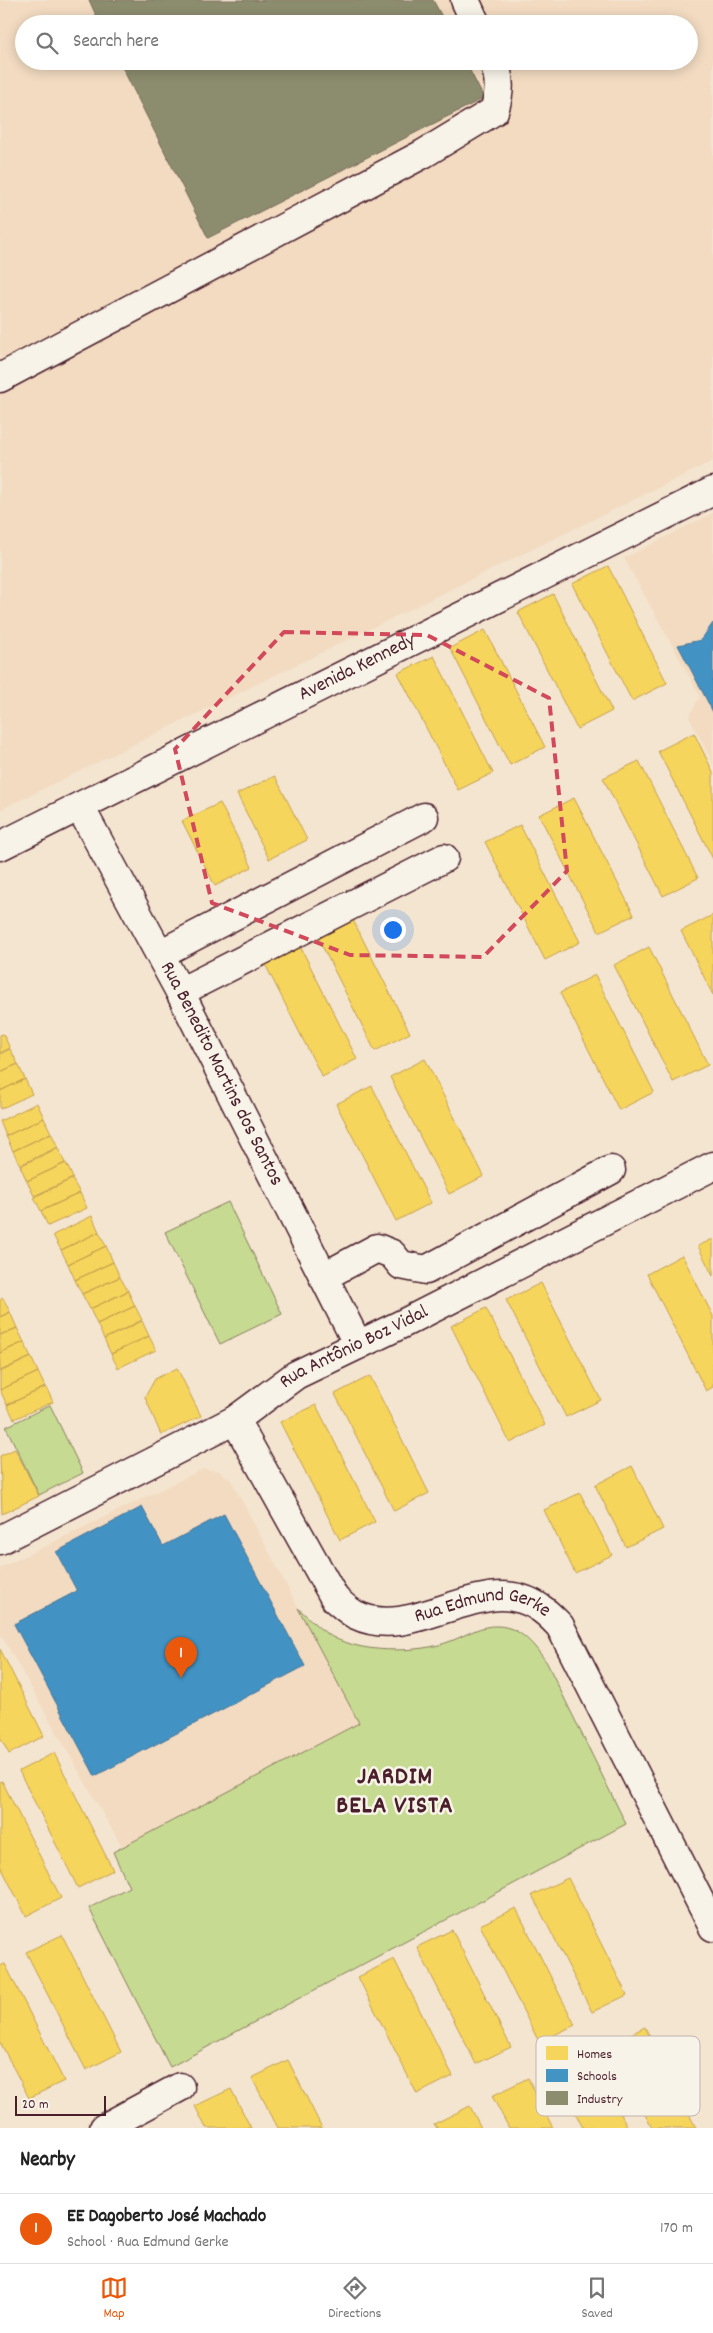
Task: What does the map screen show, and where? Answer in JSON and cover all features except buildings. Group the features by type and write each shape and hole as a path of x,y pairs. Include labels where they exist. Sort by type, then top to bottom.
{"street":[{"path":"465,0 472,15"},
{"path":"0,378 423,154 494,110 500,93 497,70"},
{"name":"Avenida Kennedy","path":"0,846 713,492"},
{"name":"Rua Benedito Martins dos Santos","path":"80,807 180,992 358,1345"},
{"path":"160,954 424,817"},
{"path":"180,992 444,858"},
{"name":"Rua Antônio Boz Vidal","path":"0,1540 234,1420 296,1376 713,1166"},
{"path":"324,1276 376,1248 392,1254 401,1266 426,1270 611,1170"},
{"name":"Rua Edmund Gerke","path":"234,1420 335,1599 356,1615 380,1621 403,1621 487,1597 516,1598 540,1607 560,1626 706,1898 713,1927"},
{"path":"104,2128 180,2087"}],"highlighted area":[{"path":"284,632 427,635 549,698 567,871 483,957 350,955 212,903 175,749"}],"shaded area":[{"path":"0,0 713,0 713,461 0,810"},
{"path":"713,513 713,764 689,717 700,696 624,558"},
{"path":"203,1469 219,1471 231,1480 359,1723 122,1847 0,1633 0,1568"}],"green space":[{"path":"228,1202 282,1314 220,1344 165,1232"},
{"path":"50,1405 83,1473 39,1495 6,1427"},
{"path":"298,1608 326,1633 338,1640 370,1648 405,1650 422,1648 451,1641 491,1626 506,1627 527,1638 547,1663 626,1824 170,2067 89,1908 129,1887 113,1852 359,1723"}],"place":[{"name":"EE Dagoberto José Machado","path":"181,1678"}],"district":[{"name":"JARDIM BELA VISTA","path":"395,1792"}]}
